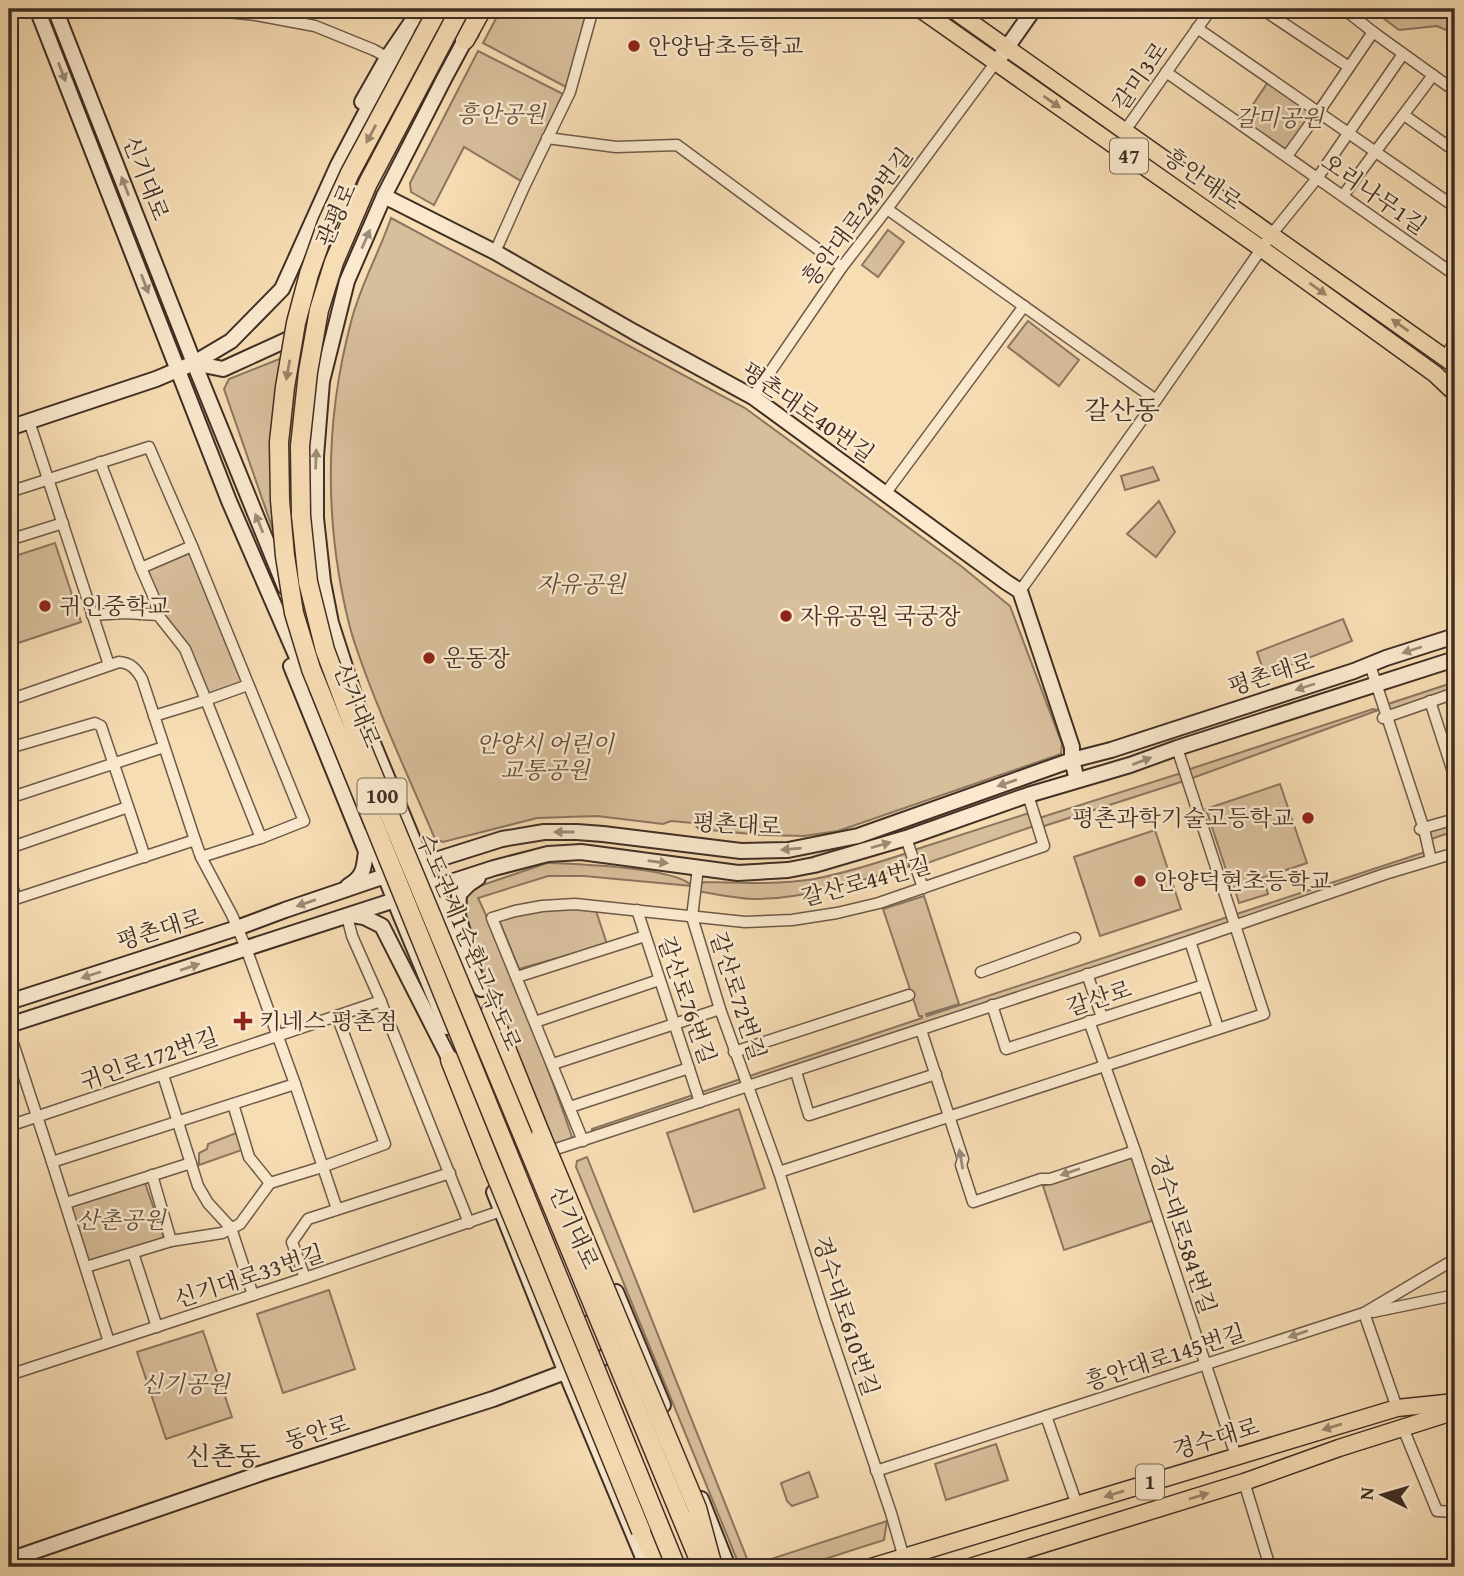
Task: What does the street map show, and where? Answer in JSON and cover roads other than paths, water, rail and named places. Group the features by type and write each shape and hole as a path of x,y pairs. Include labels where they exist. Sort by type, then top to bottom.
{"highway":[{"name":"수도권제1순환고속도로","path":"460,9 368,183 334,262 319,310 308,372 300,446 301,516 308,582 325,650 359,741 702,1567"},
{"path":"465,40 482,9"},
{"name":"수도권제1순환고속도로","path":"424,10 327,223 293,336 279,442 280,500 294,613 311,669 675,1567"},
{"path":"491,1011 697,1508 713,1567"},
{"path":"450,1060 641,1531 660,1567"}],"main road":[{"name":"흥안대로","path":"920,9 1262,249 1435,374 1455,393"},
{"name":"흥안대로","path":"956,11 1450,361"},
{"path":"949,29 956,11"},
{"path":"1236,231 1246,217"},
{"path":"1397,1408 1455,1393"},
{"name":"경수대로","path":"871,1567 1397,1408 1455,1402"},
{"name":"1","path":"970,1567 1455,1413"},
{"path":"1403,1428 1455,1425"}],"street":[{"name":"신기대로","path":"37,9 229,501 343,749 363,781 392,874 394,901 675,1567"},
{"name":"신기대로","path":"55,9 392,874 410,896 516,1153 606,1356 694,1567"},
{"path":"198,9 257,12 315,26 393,60 439,75"},
{"name":"관평로","path":"194,363 223,369 315,327 375,184 395,145 439,75 467,9"},
{"path":"488,9 439,75 432,104 384,196 347,281 322,381 316,456 316,518 323,582 331,623 358,707 423,864 524,1078 639,1345 728,1567"},
{"path":"495,252 570,92 593,9"},
{"path":"996,62 1034,9"},
{"name":"갈미3로","path":"1124,132 1211,9"},
{"path":"1262,9 1349,67"},
{"path":"1344,9 1455,91"},
{"path":"282,289 335,150 424,10"},
{"path":"1197,29 1455,207"},
{"path":"1287,156 1373,33"},
{"path":"1077,780 1072,747 1020,591 1271,235 1318,177 1403,54"},
{"name":"관평로","path":"9,428 156,379 194,363 231,341 282,289 338,165 393,60"},
{"name":"흥안대로249번길","path":"753,397 842,267 996,62"},
{"name":"오리나무1길","path":"1166,72 1455,275"},
{"path":"1343,196 1433,75"},
{"path":"395,145 432,104"},
{"path":"1404,116 1455,151"},
{"path":"547,138 616,147 677,145 842,267"},
{"name":"평촌대로40번길","path":"384,196 495,252 753,397 1020,591"},
{"path":"887,209 1156,400"},
{"path":"343,749 312,586 305,521 303,455 315,327 347,281"},
{"path":"885,494 1024,306"},
{"path":"1450,361 1455,341"},
{"path":"29,421 109,665"},
{"path":"9,492 149,447 304,821 201,857"},
{"path":"100,462 155,600 158,615 185,649 261,838"},
{"path":"229,501 305,702 366,851 364,869 357,881 337,892"},
{"path":"9,540 62,523"},
{"path":"141,568 192,546"},
{"path":"92,615 158,615"},
{"name":"평촌대로","path":"9,1002 502,839 544,832 603,834 741,851 800,849 858,836 1072,760 1111,750 1455,636"},
{"name":"평촌대로","path":"9,1025 494,868 548,854 581,852 737,873 789,870 814,865 906,838 1028,795 1130,765 1455,659"},
{"path":"9,700 109,665 125,662 135,668 142,679 201,857 246,948 337,1209"},
{"path":"1370,665 1431,860"},
{"path":"154,716 248,685"},
{"path":"1385,718 1455,693"},
{"path":"1430,701 1455,778"},
{"path":"305,702 343,749"},
{"path":"9,748 95,723 102,726 145,857"},
{"path":"9,798 164,747"},
{"path":"779,1172 1264,1014 1177,748"},
{"path":"363,781 402,814"},
{"name":"갈산로44번길","path":"517,977 492,918 514,911 558,904 745,922 792,920 836,914 879,903 1044,846 1028,795"},
{"path":"9,848 128,807"},
{"path":"1422,829 1455,819"},
{"path":"906,838 923,888"},
{"path":"9,876 12,900 195,840"},
{"name":"갈산로","path":"553,1150 1455,853"},
{"path":"481,989 458,916 459,894 494,868"},
{"path":"692,917 698,868"},
{"name":"갈산로76번길","path":"637,910 700,1102"},
{"path":"450,1060 382,926 349,915 352,936 381,1001 469,1223"},
{"name":"갈산로72번길","path":"692,917 734,1052 748,1087"},
{"path":"403,922 501,1211 647,1567"},
{"path":"583,1141 517,977 645,936"},
{"path":"981,972 1075,938"},
{"path":"1190,941 1218,1028"},
{"path":"146,956 153,979"},
{"path":"1087,974 1102,1017"},
{"path":"535,1022 659,980"},
{"name":"갈산로","path":"992,1005 1006,1049 1204,985"},
{"path":"734,1052 909,995"},
{"name":"귀인로172번길","path":"9,1126 381,1001"},
{"path":"553,1064 720,1009"},
{"path":"86,1267 171,1241 222,1233 240,1224 270,1183 384,1144 337,1016"},
{"name":"경수대로584번길","path":"1089,1021 1236,1456"},
{"path":"921,1030 963,1159 961,1165 974,1202 1135,1151"},
{"path":"9,1031 109,1342"},
{"path":"570,1107 689,1068"},
{"path":"796,1072 809,1115 936,1074"},
{"path":"163,1075 198,1186 208,1203 231,1228 253,1295"},
{"path":"52,1162 295,1084"},
{"name":"경수대로610번길","path":"748,1087 779,1172 904,1558"},
{"path":"233,1104 249,1157 270,1183"},
{"path":"66,1203 191,1163"},
{"path":"304,1278 292,1241 308,1219 450,1173"},
{"path":"152,1175 171,1241"},
{"name":"신기대로33번길","path":"9,1375 501,1211"},
{"path":"133,1253 157,1327"},
{"name":"흥안대로145번길","path":"876,1471 1364,1314 1455,1259"},
{"path":"1397,1408 1364,1314 1455,1295"},
{"name":"동안로","path":"9,1560 262,1473 493,1399 639,1345"},
{"path":"1046,1416 1077,1505"},
{"path":"1403,1428 1437,1511 1455,1512"},
{"path":"656,1475 710,1520"},
{"path":"1244,1482 1270,1567"}],"place":[{"name":"안양남초등학교","path":"634,46"},
{"name":"귀인중학교","path":"45,606"},
{"name":"자유공원 국궁장","path":"786,616"},
{"name":"운동장","path":"429,658"},
{"name":"평촌과학기술고등학교","path":"1308,818"},
{"name":"안양덕현초등학교","path":"1140,881"},
{"name":"키네스 평촌점","path":"243,1021"}],"district":[{"name":"갈산동","path":"1122,410"},
{"name":"신촌동","path":"223,1456"}],"park label":[{"name":"흥안공원","path":"501,114"},
{"name":"갈미공원","path":"1279,118"},
{"name":"자유공원","path":"581,584"},
{"name":"안양시 어린이 교통공원","path":"545,757"},
{"name":"산촌공원","path":"121,1220"},
{"name":"신기공원","path":"185,1384"}]}
